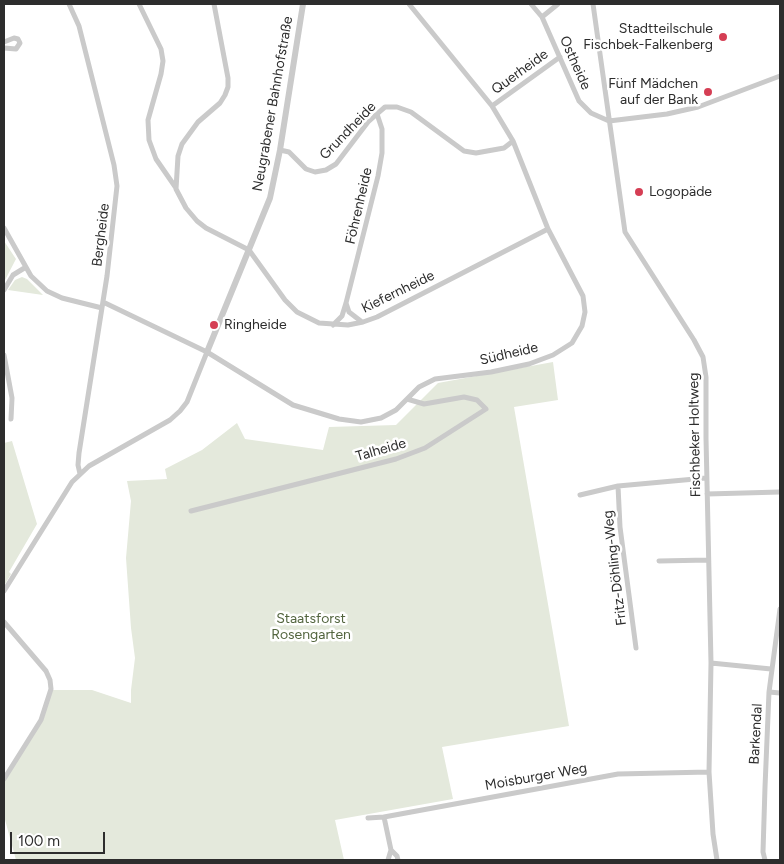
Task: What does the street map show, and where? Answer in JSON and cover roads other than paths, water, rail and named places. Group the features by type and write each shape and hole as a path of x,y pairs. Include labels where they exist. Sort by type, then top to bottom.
{"street":[{"name":"Bergheide","path":"69,4 80,26 116,175 117,196 103,305 79,453 78,465 80,474"},
{"path":"139,4 161,49 161,74 148,120 148,140 156,159 186,208 197,221 206,228 249,250"},
{"path":"176,189 179,152 184,140 198,122 220,103 227,90 228,78 214,4"},
{"name":"Neugrabener Bahnhofstraße","path":"4,591 72,482 89,466 170,420 187,402 270,198 280,150 303,4"},
{"name":"Südheide","path":"207,352 293,405 339,419 361,422 381,418 396,410 419,387 435,378 491,372 529,364 553,355 572,343 582,326 585,312 583,296 548,229 513,141 492,106 409,4"},
{"name":"Ostheide","path":"531,4 542,17 579,101 591,113 609,120"},
{"path":"542,17 558,4"},
{"name":"Fischbeker Holtweg","path":"593,4 625,232 694,340 703,357 706,377 710,663 709,772 713,834 717,860"},
{"path":"4,42 14,38 18,39 20,43 16,49 4,48"},
{"name":"Querheide","path":"492,106 560,57"},
{"path":"609,120 667,114 698,107 780,76"},
{"name":"Grundheide","path":"280,150 288,152 306,169 315,172 326,170 336,164 368,122 385,107 397,106 411,112 464,150 476,153 504,148 513,141"},
{"name":"Föhrenheide","path":"333,325 342,316 346,303 378,176 382,153 382,129 377,114"},
{"path":"4,228 26,267 39,283 54,296 116,307 207,352"},
{"name":"Kiefernheide","path":"249,250 285,300 297,312 319,323 348,325 377,317 548,229"},
{"path":"4,290 13,275 26,267"},
{"path":"346,303 349,312 363,322"},
{"path":"4,355 12,398 11,419"},
{"name":"Talheide","path":"191,511 396,459 425,448 486,409 477,400 464,397 424,404 407,399"},
{"path":"580,495 618,486 706,478"},
{"name":"Fritz-Döhling-Weg","path":"618,486 620,526 636,648"},
{"path":"707,494 780,492"},
{"path":"659,561 708,560"},
{"name":"Barkendal","path":"765,860 763,852 764,787 769,692 771,669 778,645 780,609"},
{"path":"4,622 46,671 51,690 41,720 4,779"},
{"path":"710,663 771,669"},
{"path":"769,692 780,693"},
{"name":"Moisburger Weg","path":"368,818 384,817 618,774 709,772"},
{"path":"384,817 391,850 388,860"},
{"path":"391,850 398,860"}],"place":[{"name":"Stadtteilschule Fischbek-Falkenberg","path":"723,37"},
{"name":"Fünf Mädchen auf der Bank","path":"708,92"},
{"name":"Logopäde","path":"639,192"},
{"name":"Ringheide","path":"214,325"}],"park label":[{"name":"Staatsforst Rosengarten","path":"311,628"}]}
